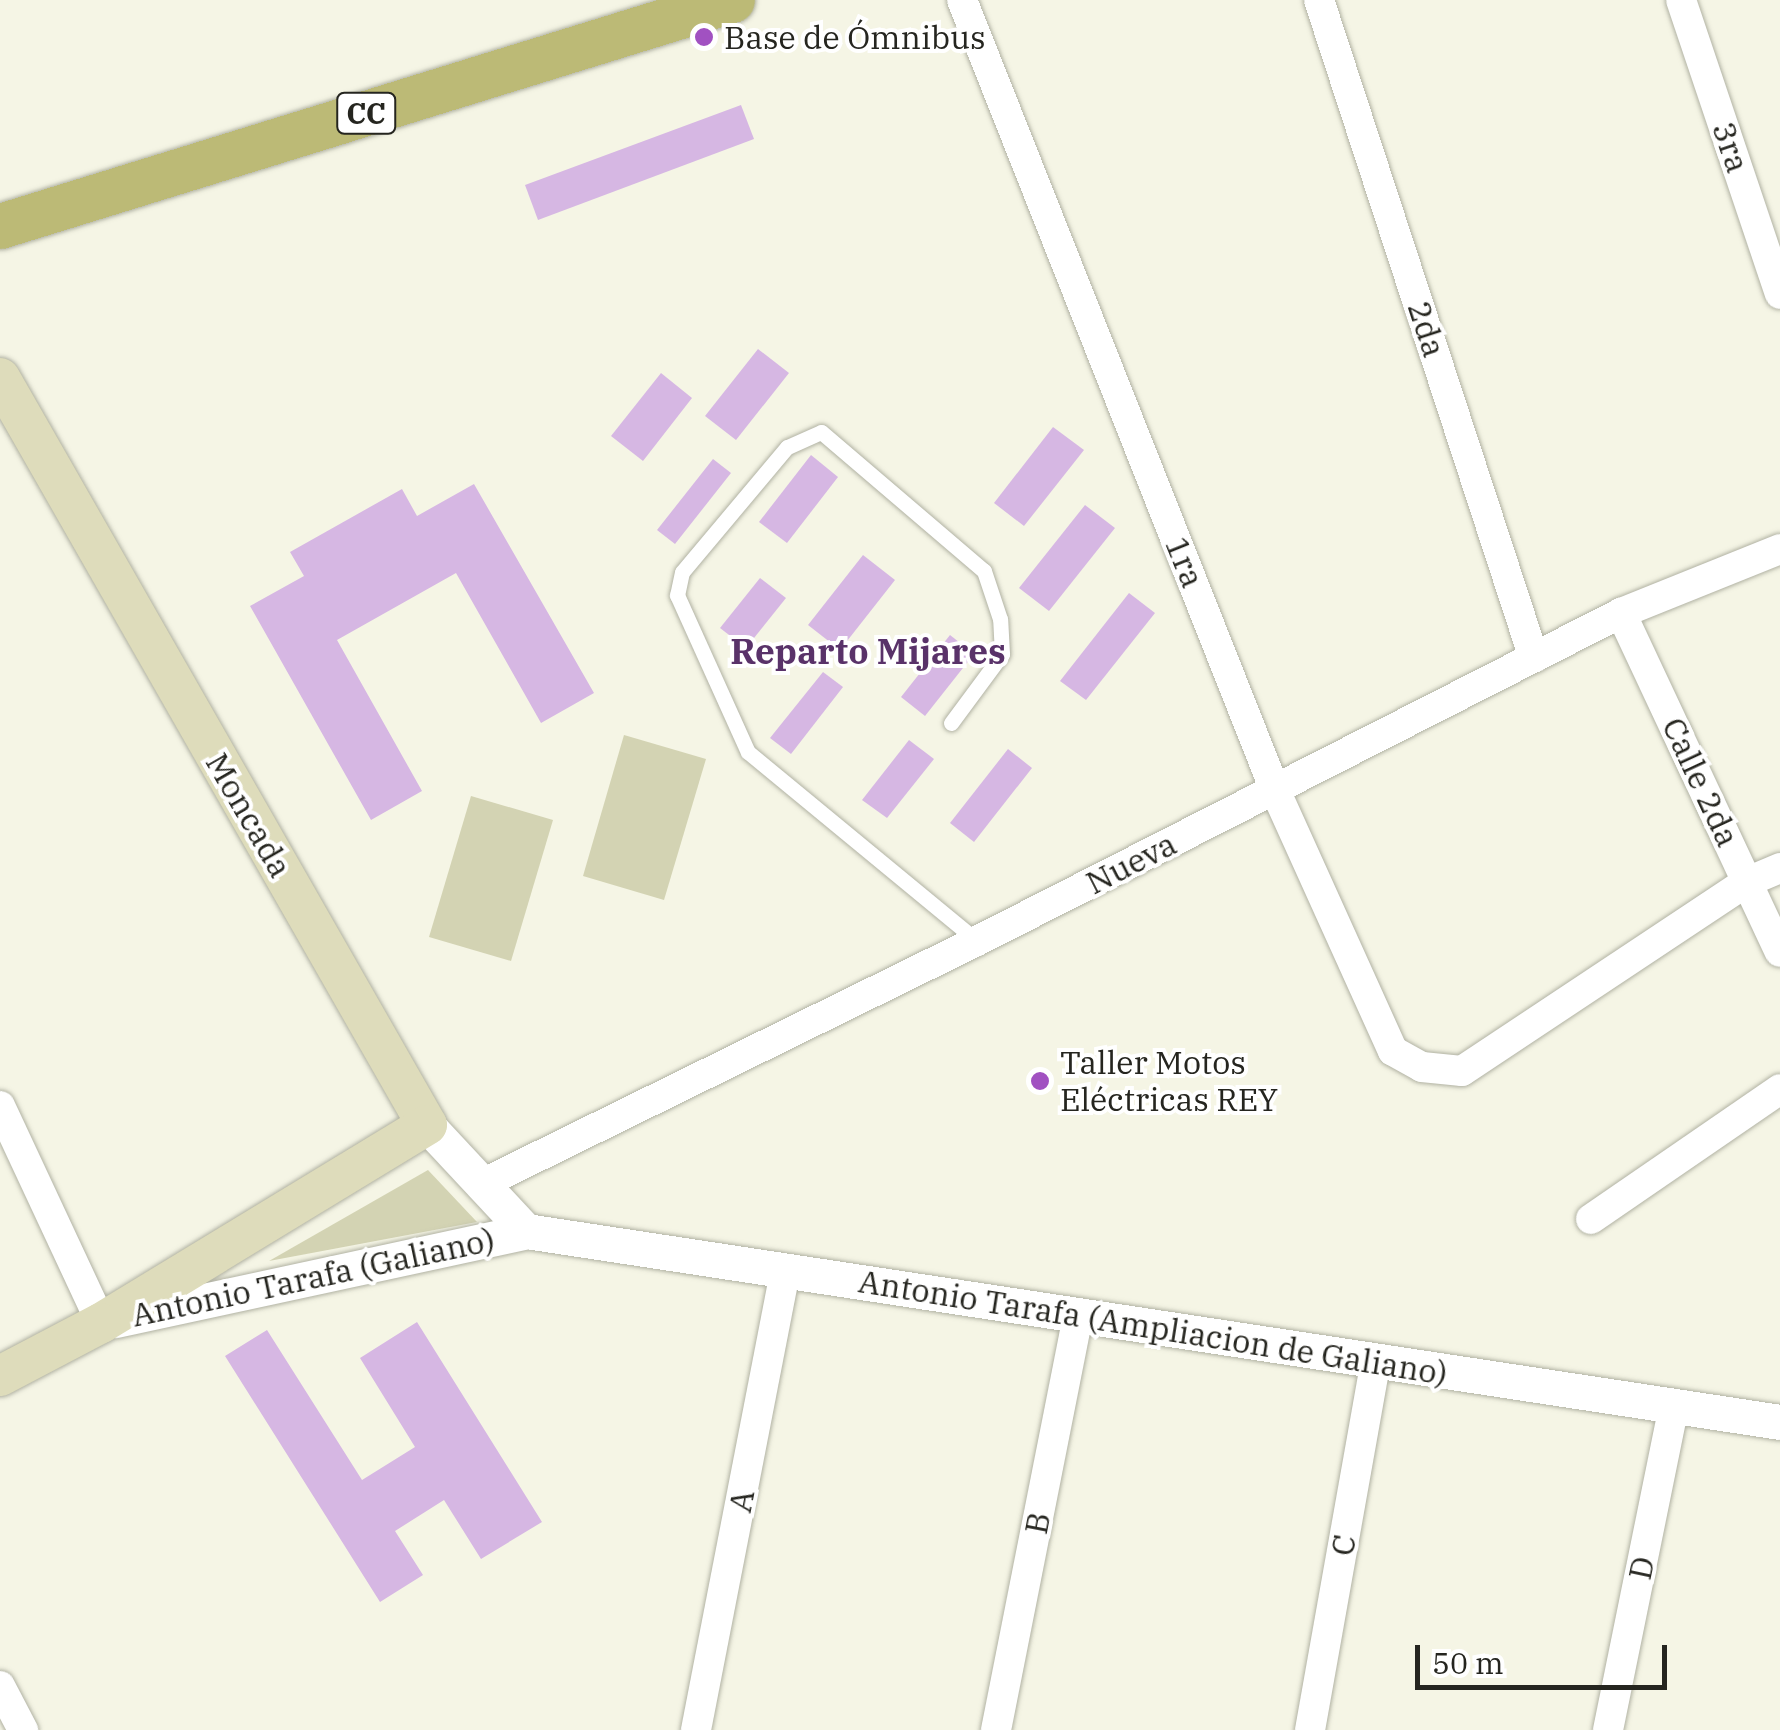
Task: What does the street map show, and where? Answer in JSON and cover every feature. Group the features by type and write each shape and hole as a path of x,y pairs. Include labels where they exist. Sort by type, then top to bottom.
{"main road":[{"name":"CC","path":"0,226 732,0"},
{"name":"Moncada","path":"0,378 427,1125"},
{"name":"Antonio Tarafa (Galiano)","path":"0,1376 101,1323 427,1125"}],"street":[{"name":"1ra","path":"962,0 1275,790 1392,1052 1422,1067 1462,1071 1748,882"},
{"name":"2da","path":"1319,0 1534,658"},
{"name":"3ra","path":"1682,0 1780,294"},
{"name":"Nueva","path":"484,1183 977,942 1621,613 1780,549"},
{"name":"Calle 2da","path":"1621,613 1780,952"},
{"path":"1748,882 1780,868"},
{"path":"1591,1218 1780,1090"},
{"path":"0,1106 101,1323"},
{"name":"Moncada","path":"427,1125 526,1231"},
{"name":"Antonio Tarafa (Galiano)","path":"101,1323 260,1288 364,1271 526,1231"},
{"name":"Antonio Tarafa (Ampliacion de Galiano)","path":"526,1231 1780,1422"},
{"path":"245,1236 239,1263 260,1288"},
{"name":"A","path":"696,1730 785,1271"},
{"name":"B","path":"996,1730 1078,1316"},
{"name":"C","path":"1310,1730 1376,1361"},
{"name":"D","path":"1608,1730 1674,1406"},
{"path":"0,1686 24,1730"}],"lane":[{"path":"952,723 1002,654 1000,618 984,571 821,432 787,447 682,572 677,595 748,752 977,942"}],"green space":[{"path":"624,735 706,759 664,900 583,876"},
{"path":"471,796 553,820 511,961 429,937"},
{"path":"428,1170 477,1222 269,1261"}],"building":[{"path":"741,105 754,139 538,220 525,185"},
{"path":"758,349 789,373 736,440 705,416"},
{"path":"661,373 692,398 643,461 611,436"},
{"path":"1053,427 1084,450 1024,526 994,503"},
{"path":"811,455 838,477 787,543 759,522"},
{"path":"713,459 731,473 675,544 657,530"},
{"path":"474,484 594,693 541,723 456,573 337,640 422,791 371,820 250,606 304,576 290,552 402,489 417,516"},
{"path":"1085,505 1115,528 1049,611 1019,588"},
{"path":"863,555 895,580 840,650 808,625"},
{"path":"760,578 786,598 746,648 720,628"},
{"path":"1129,593 1155,613 1086,700 1060,681"},
{"path":"950,635 974,654 925,716 901,697"},
{"path":"823,672 843,687 791,754 770,738"},
{"path":"909,740 934,759 887,818 862,800"},
{"path":"1008,749 1032,768 974,842 950,823"},
{"path":"417,1322 542,1522 481,1559 444,1500 395,1531 423,1575 380,1602 225,1356 267,1330 362,1480 415,1447 360,1358"}],"place":[{"name":"Base de Ómnibus","path":"704,37"},
{"name":"Taller Motos Eléctricas REY","path":"1040,1081"}],"district":[{"name":"Reparto Mijares","path":"868,651"}]}
